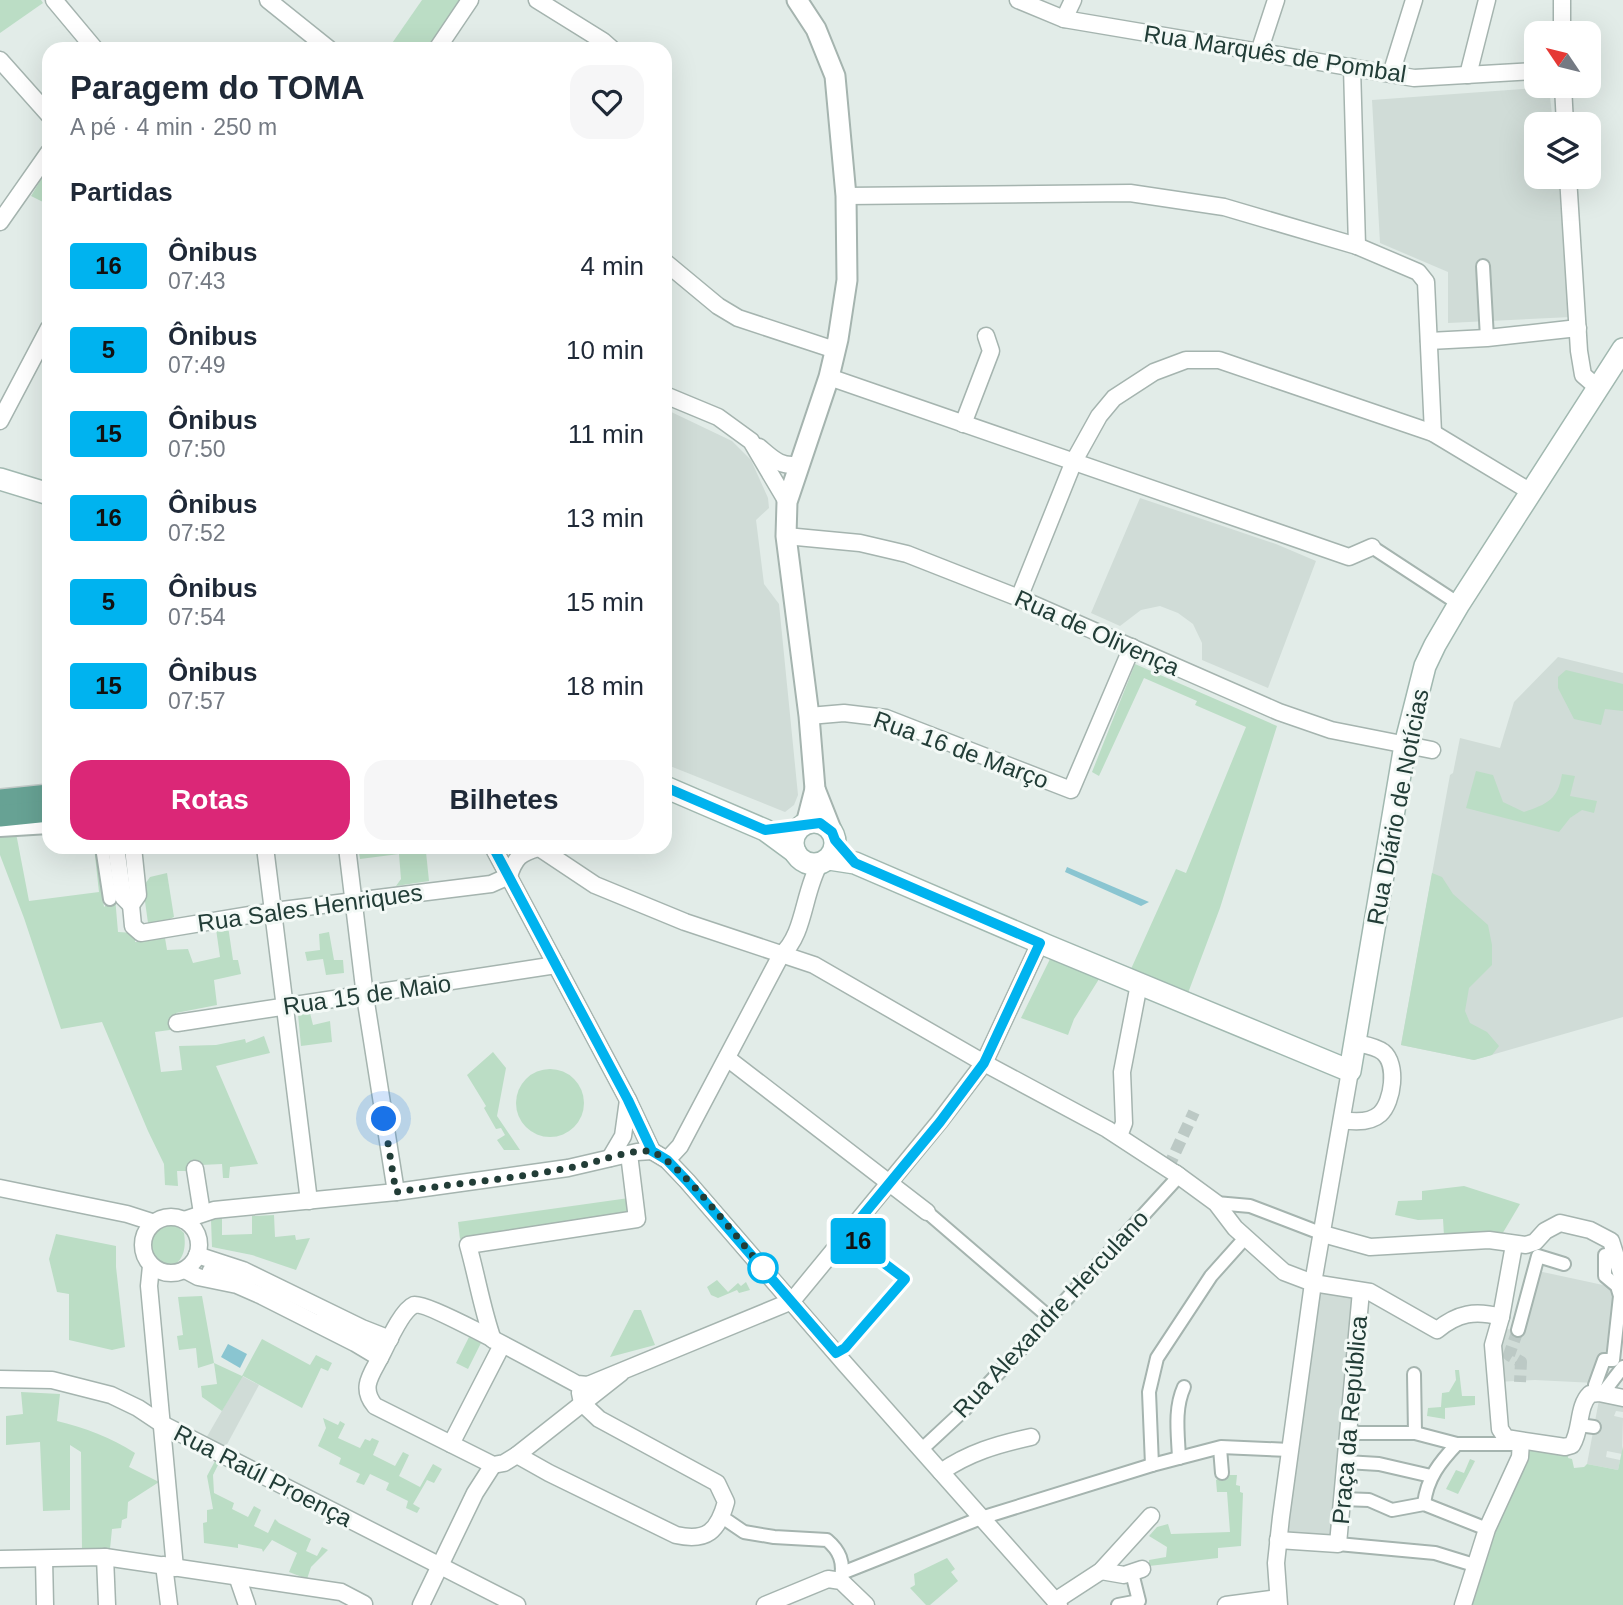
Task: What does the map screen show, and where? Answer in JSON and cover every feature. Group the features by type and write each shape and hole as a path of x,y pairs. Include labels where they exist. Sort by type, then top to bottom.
{"main road":[{"name":"Rua Diário de Notícias","path":"1350,1071 1405,745 1425,666 1434,645 1459,604 1623,349"},
{"path":"0,480 42,492"},
{"path":"672,790 818,855 855,863 1350,1071"},
{"path":"0,800 42,796"},
{"path":"0,816 42,812"},
{"path":"765,830 820,823 818,855"},
{"path":"804,825 794,838 818,855"}],"street":[{"path":"54,0 89,42"},
{"path":"268,0 319,42"},
{"path":"442,42 470,0"},
{"path":"537,0 601,42"},
{"path":"667,1160 680,1146 781,955 789,948 798,931 818,855 809,716 786,536 787,502 829,377 835,350 847,280 846,197 835,76 816,29 797,0"},
{"name":"Rua Marquês de Pombal","path":"1018,0 1064,19 1414,78 1524,72"},
{"path":"1064,19 1073,0"},
{"path":"1259,51 1276,0"},
{"path":"1391,74 1414,0"},
{"path":"1468,75 1487,0"},
{"path":"1562,0 1562,21"},
{"path":"0,60 42,107"},
{"path":"1352,67 1357,246"},
{"path":"0,222 42,162"},
{"path":"1569,189 1583,375 1598,388"},
{"path":"846,197 1130,193 1224,207 1357,246 1418,272 1426,282 1433,433"},
{"path":"1483,266 1487,338"},
{"path":"672,268 718,306 738,318 835,350"},
{"path":"1429,341 1578,328"},
{"path":"963,424 990,351 986,337"},
{"path":"0,421 42,341"},
{"path":"1019,598 1074,461 1099,416 1114,398 1154,372 1185,360 1219,360 1433,433 1531,492"},
{"path":"829,377 1349,557 1372,547 1459,604"},
{"path":"672,397 719,417 775,460 788,466 800,464"},
{"path":"751,441 787,502"},
{"name":"Rua de Olivença","path":"786,536 860,543 907,554 1019,598 1279,712 1331,730 1432,750"},
{"name":"Rua 16 de Março","path":"809,716 844,713 886,718 1071,790 1132,647"},
{"path":"804,825 815,789"},
{"path":"0,830 42,827"},
{"path":"103,854 110,899"},
{"name":"Rua Sales Henriques","path":"117,854 122,897 131,905 132,926 141,933 274,911 491,884 509,876"},
{"path":"131,905 138,895 134,854"},
{"path":"266,854 309,1201"},
{"path":"347,854 365,996 396,1192"},
{"path":"497,854 628,1100 652,1151 667,1160 1057,1603 1101,1570 1151,1516"},
{"path":"509,876 514,861 521,854"},
{"path":"548,854 595,885 685,922 781,955 802,959 1119,1136 1216,1203 1245,1238 1284,1272 1313,1283"},
{"path":"578,1384 582,1403 599,1419 717,1483 726,1502 722,1517 709,1533 693,1539 676,1535 549,1473 451,1444 376,1406 369,1398 366,1387 406,1311 413,1306 422,1305 578,1384 588,1385 792,1301 984,1063 1040,943"},
{"name":"Rua 15 de Maio","path":"177,1023 556,965"},
{"path":"1119,1136 1124,1123 1122,1072 1139,984"},
{"path":"1342,1120 1369,1120 1381,1114 1392,1091 1392,1069 1385,1053 1356,1043"},
{"path":"727,1058 927,1212 1049,1317"},
{"name":"Rua Diário de Notícias","path":"1313,1283 1350,1071"},
{"path":"610,1158 623,1136 628,1100"},
{"path":"188,1224 202,1213 214,1210 396,1192 568,1168 652,1151"},
{"path":"451,1444 497,1343 484,1314 481,1291 468,1245 637,1219 629,1154"},
{"path":"195,1169 202,1213"},
{"name":"Rua Alexandre Herculano","path":"921,1450 964,1409 1177,1174"},
{"path":"0,1188 127,1214 152,1223"},
{"path":"1216,1203 1250,1206 1323,1234 1370,1247 1489,1240 1526,1245 1535,1242 1545,1231 1560,1223 1590,1230 1611,1241 1623,1279"},
{"path":"169,1216 188,1224 197,1236 197,1255 185,1270 172,1275 160,1273 151,1266 145,1256 143,1244 146,1232 152,1223 169,1216"},
{"path":"1152,1465 1149,1392 1157,1358 1211,1276 1245,1238"},
{"path":"1514,1245 1493,1345 1500,1429 1506,1438 1565,1447 1572,1445 1587,1426 1584,1400 1597,1389 1604,1360 1613,1360 1620,1296 1617,1286 1605,1276 1605,1255"},
{"path":"197,1255 243,1270 362,1328 385,1349"},
{"path":"1518,1330 1538,1256 1564,1264"},
{"path":"151,1266 149,1286 162,1424 169,1605"},
{"path":"185,1270 250,1290 355,1343 385,1349"},
{"path":"209,1270 238,1276 385,1349"},
{"name":"Praça da República","path":"1313,1283 1361,1291 1338,1544 1278,1540 1313,1283"},
{"path":"1361,1291 1383,1299 1437,1330 1461,1314 1473,1312 1499,1322"},
{"path":"1623,1367 1606,1389 1623,1391"},
{"path":"421,1605 475,1493 505,1461 621,1373"},
{"path":"1413,1374 1415,1433"},
{"name":"Rua Raúl Proença","path":"0,1379 52,1380 111,1395 162,1424 517,1605"},
{"path":"1179,1458 1177,1421 1180,1396 1184,1387"},
{"path":"1597,1389 1623,1398"},
{"path":"1348,1433 1415,1433 1457,1444 1518,1444 1521,1441"},
{"path":"941,1472 982,1450 1031,1437"},
{"path":"1462,1605 1487,1529 1520,1457 1521,1441"},
{"path":"1424,1504 1431,1476 1457,1444"},
{"path":"1220,1448 1222,1474"},
{"path":"765,1605 828,1579 845,1581 981,1518 1152,1465 1220,1448 1290,1450"},
{"path":"1346,1462 1379,1464 1431,1476"},
{"path":"1342,1499 1369,1500 1392,1510 1424,1504 1487,1529"},
{"path":"722,1517 744,1532 827,1540 839,1552 845,1581 866,1605"},
{"path":"1226,1605 1278,1601 1278,1540"},
{"path":"1338,1544 1435,1553 1474,1565"},
{"path":"105,1558 107,1605"},
{"path":"0,1559 105,1558 341,1592 364,1604"},
{"path":"44,1559 45,1605"},
{"path":"1101,1570 1124,1576 1137,1571 1139,1601 1118,1605"},
{"path":"238,1578 247,1605"}],"shaded area":[{"path":"1524,89 1524,98 1550,98 1552,112 1524,112 1524,189 1559,189 1571,317 1448,323 1448,272 1380,243 1372,100"},
{"path":"672,412 732,441 751,460 768,498 769,508 756,520 764,584 779,604 798,795 794,805 785,812 672,767"},
{"path":"1140,498 1276,544 1316,561 1268,688 1202,660 1202,643 1193,624 1178,613 1160,606 1141,610 1120,626 1091,613"},
{"path":"1558,657 1623,673 1623,1017 1474,1060 1401,1045 1450,775 1453,773 1460,738 1500,748 1514,702"},
{"path":"1538,1271 1617,1288 1612,1359 1595,1383 1535,1380 1496,1382 1502,1329 1523,1330"},
{"path":"1315,1287 1358,1294 1336,1541 1282,1536"},
{"path":"242,1376 259,1385 224,1450 205,1440"},
{"path":"1599,1400 1623,1405 1623,1412 1616,1411 1614,1416 1623,1418 1622,1454 1607,1451 1606,1457 1620,1460 1618,1470 1587,1464"}],"green space":[{"path":"0,0 41,0 43,3 0,33"},
{"path":"422,0 463,0 435,42 393,42"},
{"path":"42,178 42,202 31,196"},
{"path":"1135,664 1277,726 1220,908 1188,993 1131,969 1176,869 1186,873 1246,727 1195,705 1197,701 1144,678 1099,776 1092,772"},
{"path":"1566,670 1623,684 1623,711 1605,709 1601,725 1574,719 1558,688 1558,677"},
{"path":"1476,771 1493,775 1503,802 1524,812 1550,800 1558,790 1562,774 1575,776 1570,796 1597,801 1594,813 1582,810 1570,818 1559,832 1466,808"},
{"path":"16,833 29,901 99,892 95,854 98,854 104,907 115,897 118,932 135,933 135,942 165,938 167,950 188,949 193,963 220,957 216,929 228,926 233,960 238,960 241,974 214,980 217,1005 176,1013 177,1029 155,1032 161,1072 182,1070 179,1046 216,1045 245,1039 246,1043 264,1036 270,1053 216,1066 258,1164 230,1167 229,1178 223,1178 222,1164 201,1165 188,1171 177,1171 178,1186 165,1185 164,1164 102,1022 61,1029 0,855 0,835"},
{"path":"359,854 399,854 360,859"},
{"path":"399,854 426,854 429,881 396,886 401,879"},
{"path":"167,873 174,917 155,926 148,923 143,887 150,877"},
{"path":"1432,873 1442,877 1453,894 1488,925 1492,965 1469,988 1465,1011 1470,1023 1487,1032 1499,1046 1492,1055 1474,1060 1401,1045"},
{"path":"329,932 334,960 343,960 344,973 326,975 323,959 307,961 305,952 320,950 319,934"},
{"path":"1050,959 1099,979 1074,1019 1068,1035 1021,1018"},
{"path":"310,1013 313,1025 330,1021 332,1042 301,1046 298,1014"},
{"path":"493,1052 506,1068 497,1116 520,1150 504,1150 497,1140 505,1135 501,1128 496,1129 467,1075"},
{"path":"550,1069 563,1072 574,1079 581,1090 584,1103 581,1116 574,1127 563,1134 550,1137 537,1134 526,1127 519,1116 516,1103 519,1090 526,1079 537,1072"},
{"path":"1464,1186 1520,1204 1501,1236 1444,1236 1443,1219 1418,1220 1395,1215 1398,1201 1422,1200 1422,1191"},
{"path":"629,1198 630,1213 460,1239 458,1222"},
{"path":"274,1215 275,1237 295,1235 296,1240 310,1238 296,1270 252,1255 212,1247 211,1220 222,1218 222,1235 252,1234 252,1216"},
{"path":"164,1223 174,1223 184,1233 181,1258 176,1264 169,1266 162,1265 152,1251 154,1231"},
{"path":"56,1234 116,1246 125,1347 112,1350 69,1340 69,1294 57,1292 49,1259"},
{"path":"717,1280 728,1292 738,1283 741,1286 746,1282 750,1290 739,1293 737,1290 718,1298 711,1295 707,1287"},
{"path":"202,1296 214,1363 198,1368 196,1348 179,1350 177,1336 183,1335 178,1297"},
{"path":"634,1310 641,1310 655,1345 610,1357"},
{"path":"469,1337 481,1343 468,1369 456,1363"},
{"path":"262,1339 310,1365 316,1355 332,1363 328,1371 321,1368 302,1408 243,1376 222,1411 202,1397 201,1386 217,1384 214,1363 242,1376"},
{"path":"1455,1370 1459,1370 1462,1396 1475,1396 1475,1405 1445,1408 1445,1419 1427,1416 1428,1408 1441,1407 1442,1393 1449,1392 1456,1380"},
{"path":"21,1392 60,1394 57,1421 126,1447 135,1453 129,1467 159,1482 128,1502 127,1518 122,1520 121,1528 112,1529 110,1549 82,1549 81,1452 70,1445 70,1510 43,1511 40,1442 6,1445 6,1416 23,1414"},
{"path":"323,1418 338,1425 340,1421 345,1424 338,1438 360,1448 365,1439 379,1441 373,1455 395,1466 403,1452 409,1455 399,1476 420,1487 433,1464 442,1469 434,1483 427,1480 413,1504 420,1508 417,1513 406,1508 408,1501 386,1490 389,1483 370,1474 364,1485 356,1482 360,1474 339,1464 341,1458 318,1446 326,1428"},
{"path":"1623,1446 1623,1605 1472,1605 1495,1528 1525,1448 1569,1453 1568,1458 1572,1459 1574,1468 1587,1464 1618,1470"},
{"path":"1470,1459 1475,1461 1458,1494 1446,1489 1456,1470 1464,1473"},
{"path":"215,1461 219,1463 213,1475 214,1493 234,1503 232,1509 248,1517 254,1506 261,1510 254,1526 268,1533 275,1519 311,1539 306,1551 317,1556 322,1547 328,1550 311,1567 307,1579 289,1572 297,1553 272,1540 263,1552 262,1549 238,1544 238,1548 204,1543 203,1523 207,1522 207,1510 213,1509 207,1476"},
{"path":"1224,1475 1237,1475 1236,1485 1240,1486 1240,1492 1243,1493 1241,1546 1218,1548 1218,1558 1149,1566 1149,1560 1166,1557 1167,1547 1149,1536 1157,1527 1168,1524 1171,1534 1230,1532 1227,1492 1217,1492 1216,1480"},
{"path":"947,1558 955,1569 951,1572 958,1581 930,1605 926,1605 910,1588 915,1585 914,1574"}],"water":[{"path":"1067,867 1149,902 1141,906 1065,872"},
{"path":"228,1344 247,1354 240,1368 221,1357"}],"tunnel":[{"path":"1168,1168 1194,1112"},
{"path":"1518,1330 1509,1355 1521,1362 1520,1382"}],"bus line":[{"name":"16","path":"497,854 628,1100 652,1151 667,1160 687,1181 836,1353 845,1348 905,1279 860,1245 850,1231 940,1122 984,1063 1040,943 855,863 827,826 820,823 765,830 672,790"}],"route":[{"path":"384,1119 396,1192 568,1168 652,1151 667,1160 687,1181 763,1268"}]}
